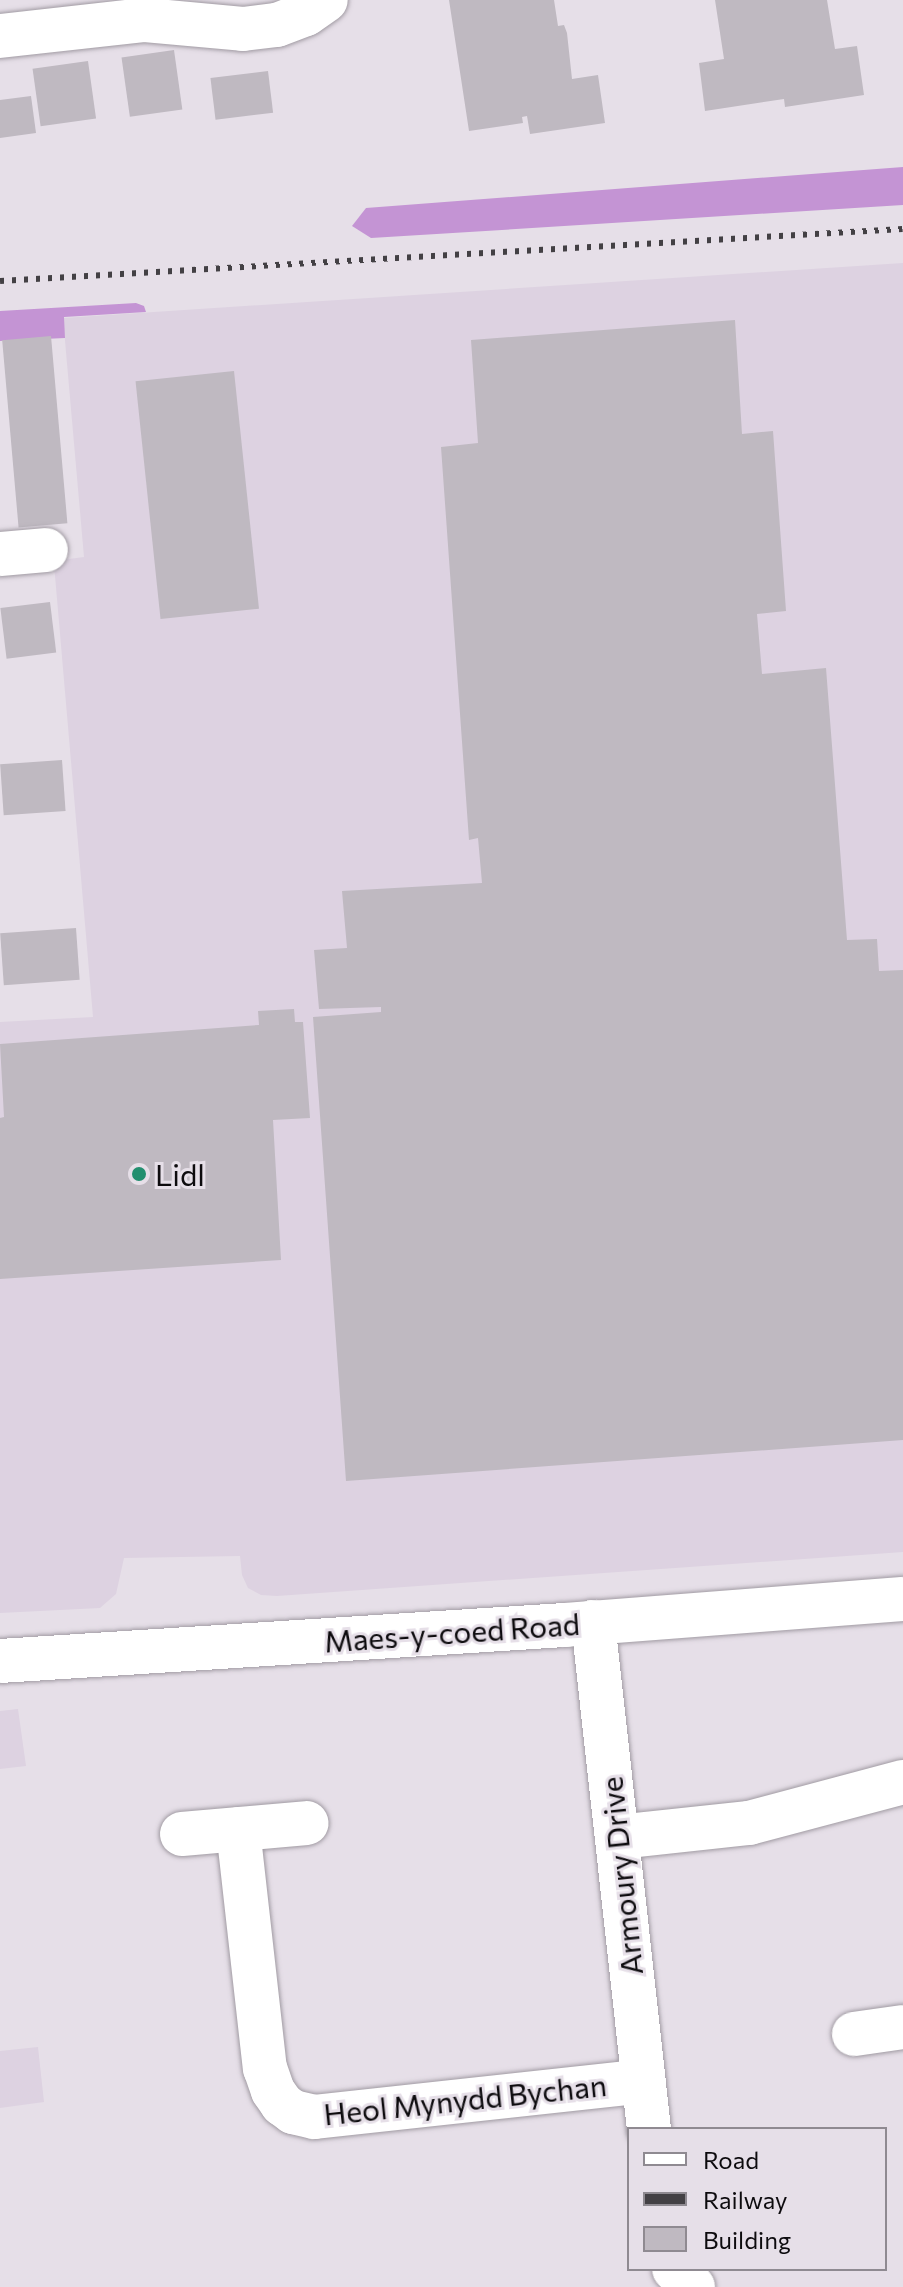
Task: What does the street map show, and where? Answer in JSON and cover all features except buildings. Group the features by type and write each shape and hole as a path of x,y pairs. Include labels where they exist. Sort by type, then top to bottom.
{"street":[{"path":"0,36 112,10 243,29 277,25 306,14 326,0"},
{"path":"0,554 46,550"},
{"name":"Maes-y-coed Road","path":"0,1661 903,1599"},
{"name":"Armoury Drive","path":"593,1622 649,2127"},
{"path":"618,1837 749,1823 903,1782"},
{"path":"182,1834 307,1823"},
{"name":"Heol Mynydd Bychan","path":"238,1829 265,2068 273,2091 282,2104 293,2112 314,2117 643,2081"},
{"path":"854,2034 903,2027"},
{"path":"643,2287 655,2271"},
{"path":"676,2271 693,2287"}],"shaded area":[{"path":"903,167 903,205 371,238 352,226 366,208"},
{"path":"903,263 903,1552 277,1596 261,1595 248,1588 242,1575 240,1556 124,1558 116,1594 100,1608 0,1613 0,1022 93,1017 54,564 54,561 84,557 63,318"},
{"path":"136,303 144,306 146,312 64,317 65,338 0,341 0,311"},
{"path":"18,1709 26,1766 0,1769 0,1711"},
{"path":"38,2047 44,2102 0,2108 0,2051"}],"railway":[{"path":"0,281 903,229"}],"place":[{"name":"Lidl","path":"139,1174"}]}
